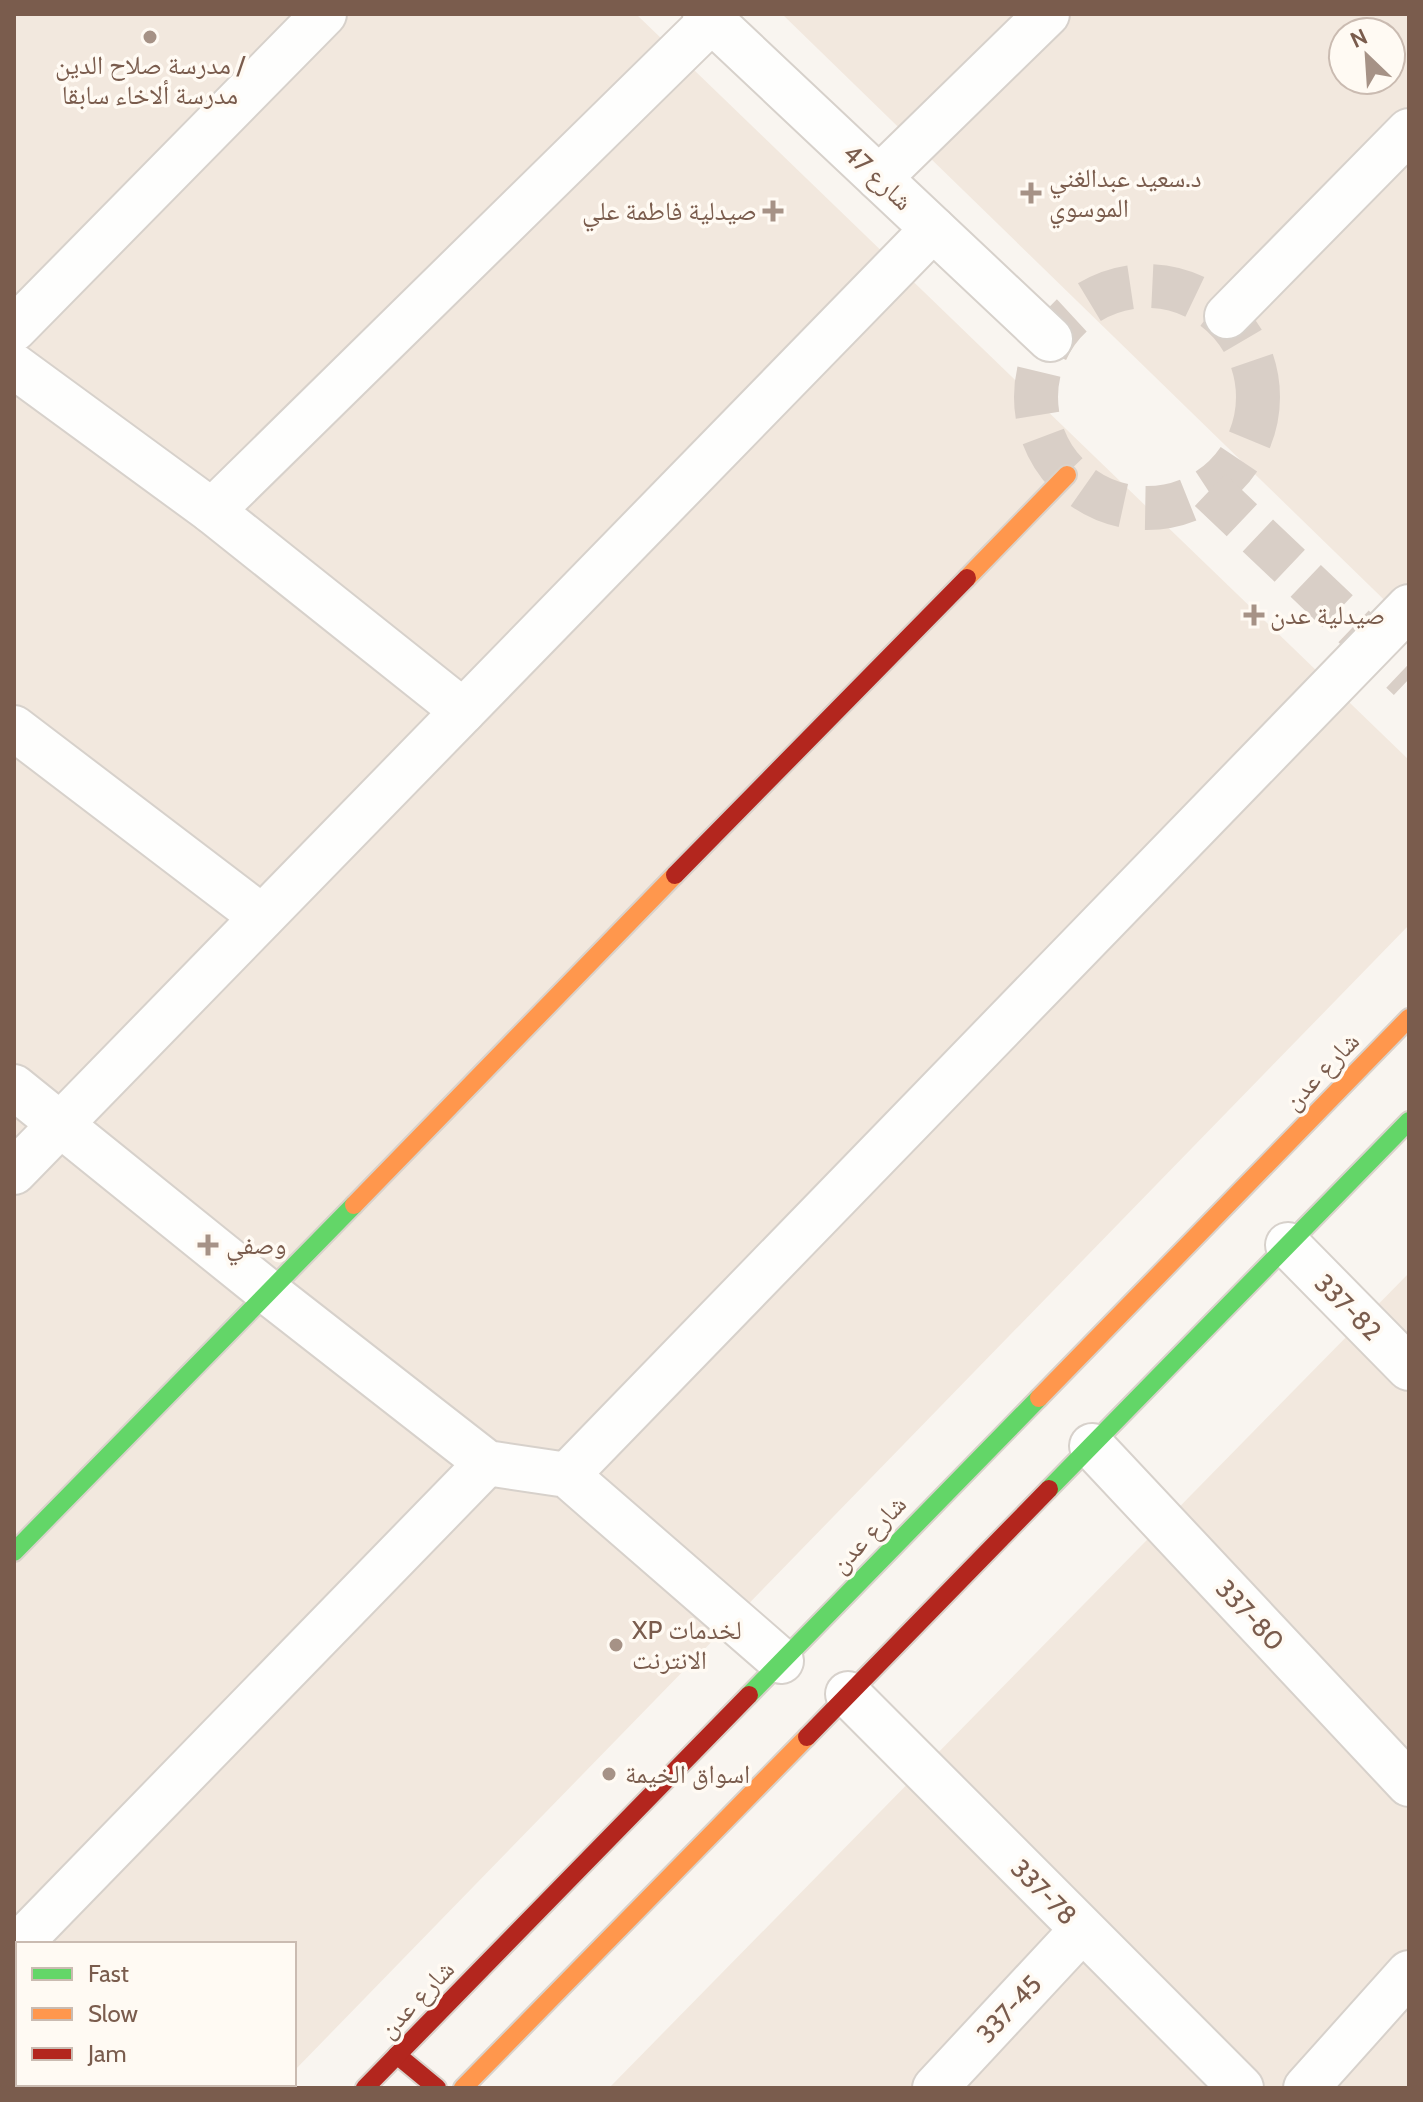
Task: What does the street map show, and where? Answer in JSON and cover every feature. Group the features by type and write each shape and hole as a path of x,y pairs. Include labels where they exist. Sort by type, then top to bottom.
{"street":[{"path":"14,329 324,14"},
{"path":"879,178 1047,14"},
{"path":"212,511 709,17"},
{"name":"شارع 47","path":"709,17 1050,339"},
{"path":"1227,316 1409,131"},
{"path":"14,1172 933,229"},
{"path":"14,366 212,511 463,711"},
{"path":"14,1552 1067,475"},
{"path":"567,1475 1409,607"},
{"path":"14,728 262,917"},
{"name":"شارع عدن","path":"365,2088 1409,1018"},
{"path":"14,1087 268,1292 487,1463 567,1475 781,1661"},
{"path":"463,2088 1409,1121"},
{"name":"337-82","path":"1288,1245 1409,1368"},
{"name":"337-80","path":"1092,1446 1409,1784"},
{"path":"21,1942 487,1463"},
{"name":"337-78","path":"848,1694 1241,2088"},
{"name":"337-45","path":"935,2088 1082,1930"},
{"path":"1306,2088 1409,1973"},
{"path":"397,2055 437,2088"}],"shaded area":[{"path":"14,14 636,14 1409,760 1409,925 296,2069 296,1942 16,1942 16,2086 280,2086 278,2088 14,2088"},
{"path":"782,14 1409,14 1409,624"},
{"path":"1409,1273 1409,2088 609,2088"}],"tunnel":[{"path":"1147,286 1189,294 1225,319 1250,355 1258,397 1250,439 1225,475 1189,500 1147,508 1105,500 1069,475 1044,439 1036,397 1044,355 1069,319 1105,294 1147,286"},
{"path":"1210,490 1409,679"}],"traffic: fast":[{"path":"1049,1489 1409,1121"},
{"path":"14,1552 354,1205"},
{"path":"749,1695 1039,1398"}],"traffic: slow":[{"path":"967,578 1067,475"},
{"path":"354,1205 675,875"},
{"path":"1039,1398 1409,1018"},
{"path":"463,2088 807,1737"}],"traffic: jam":[{"path":"675,875 967,578"},
{"path":"807,1737 1049,1489"},
{"path":"365,2088 749,1695"},
{"path":"397,2055 437,2088"}],"place":[{"name":"مدرسة صلاح الدين / مدرسة ألاخاء سابقا","path":"150,37"},
{"name":"د.سعيد عبدالغني الموسوي","path":"1031,193"},
{"name":"صيدلية فاطمة علي","path":"773,211"},
{"name":"صيدلية عدن","path":"1254,615"},
{"name":"وصفي","path":"208,1245"},
{"name":"XP لخدمات الانترنت","path":"616,1645"},
{"name":"اسواق الخيمة","path":"609,1774"}]}
